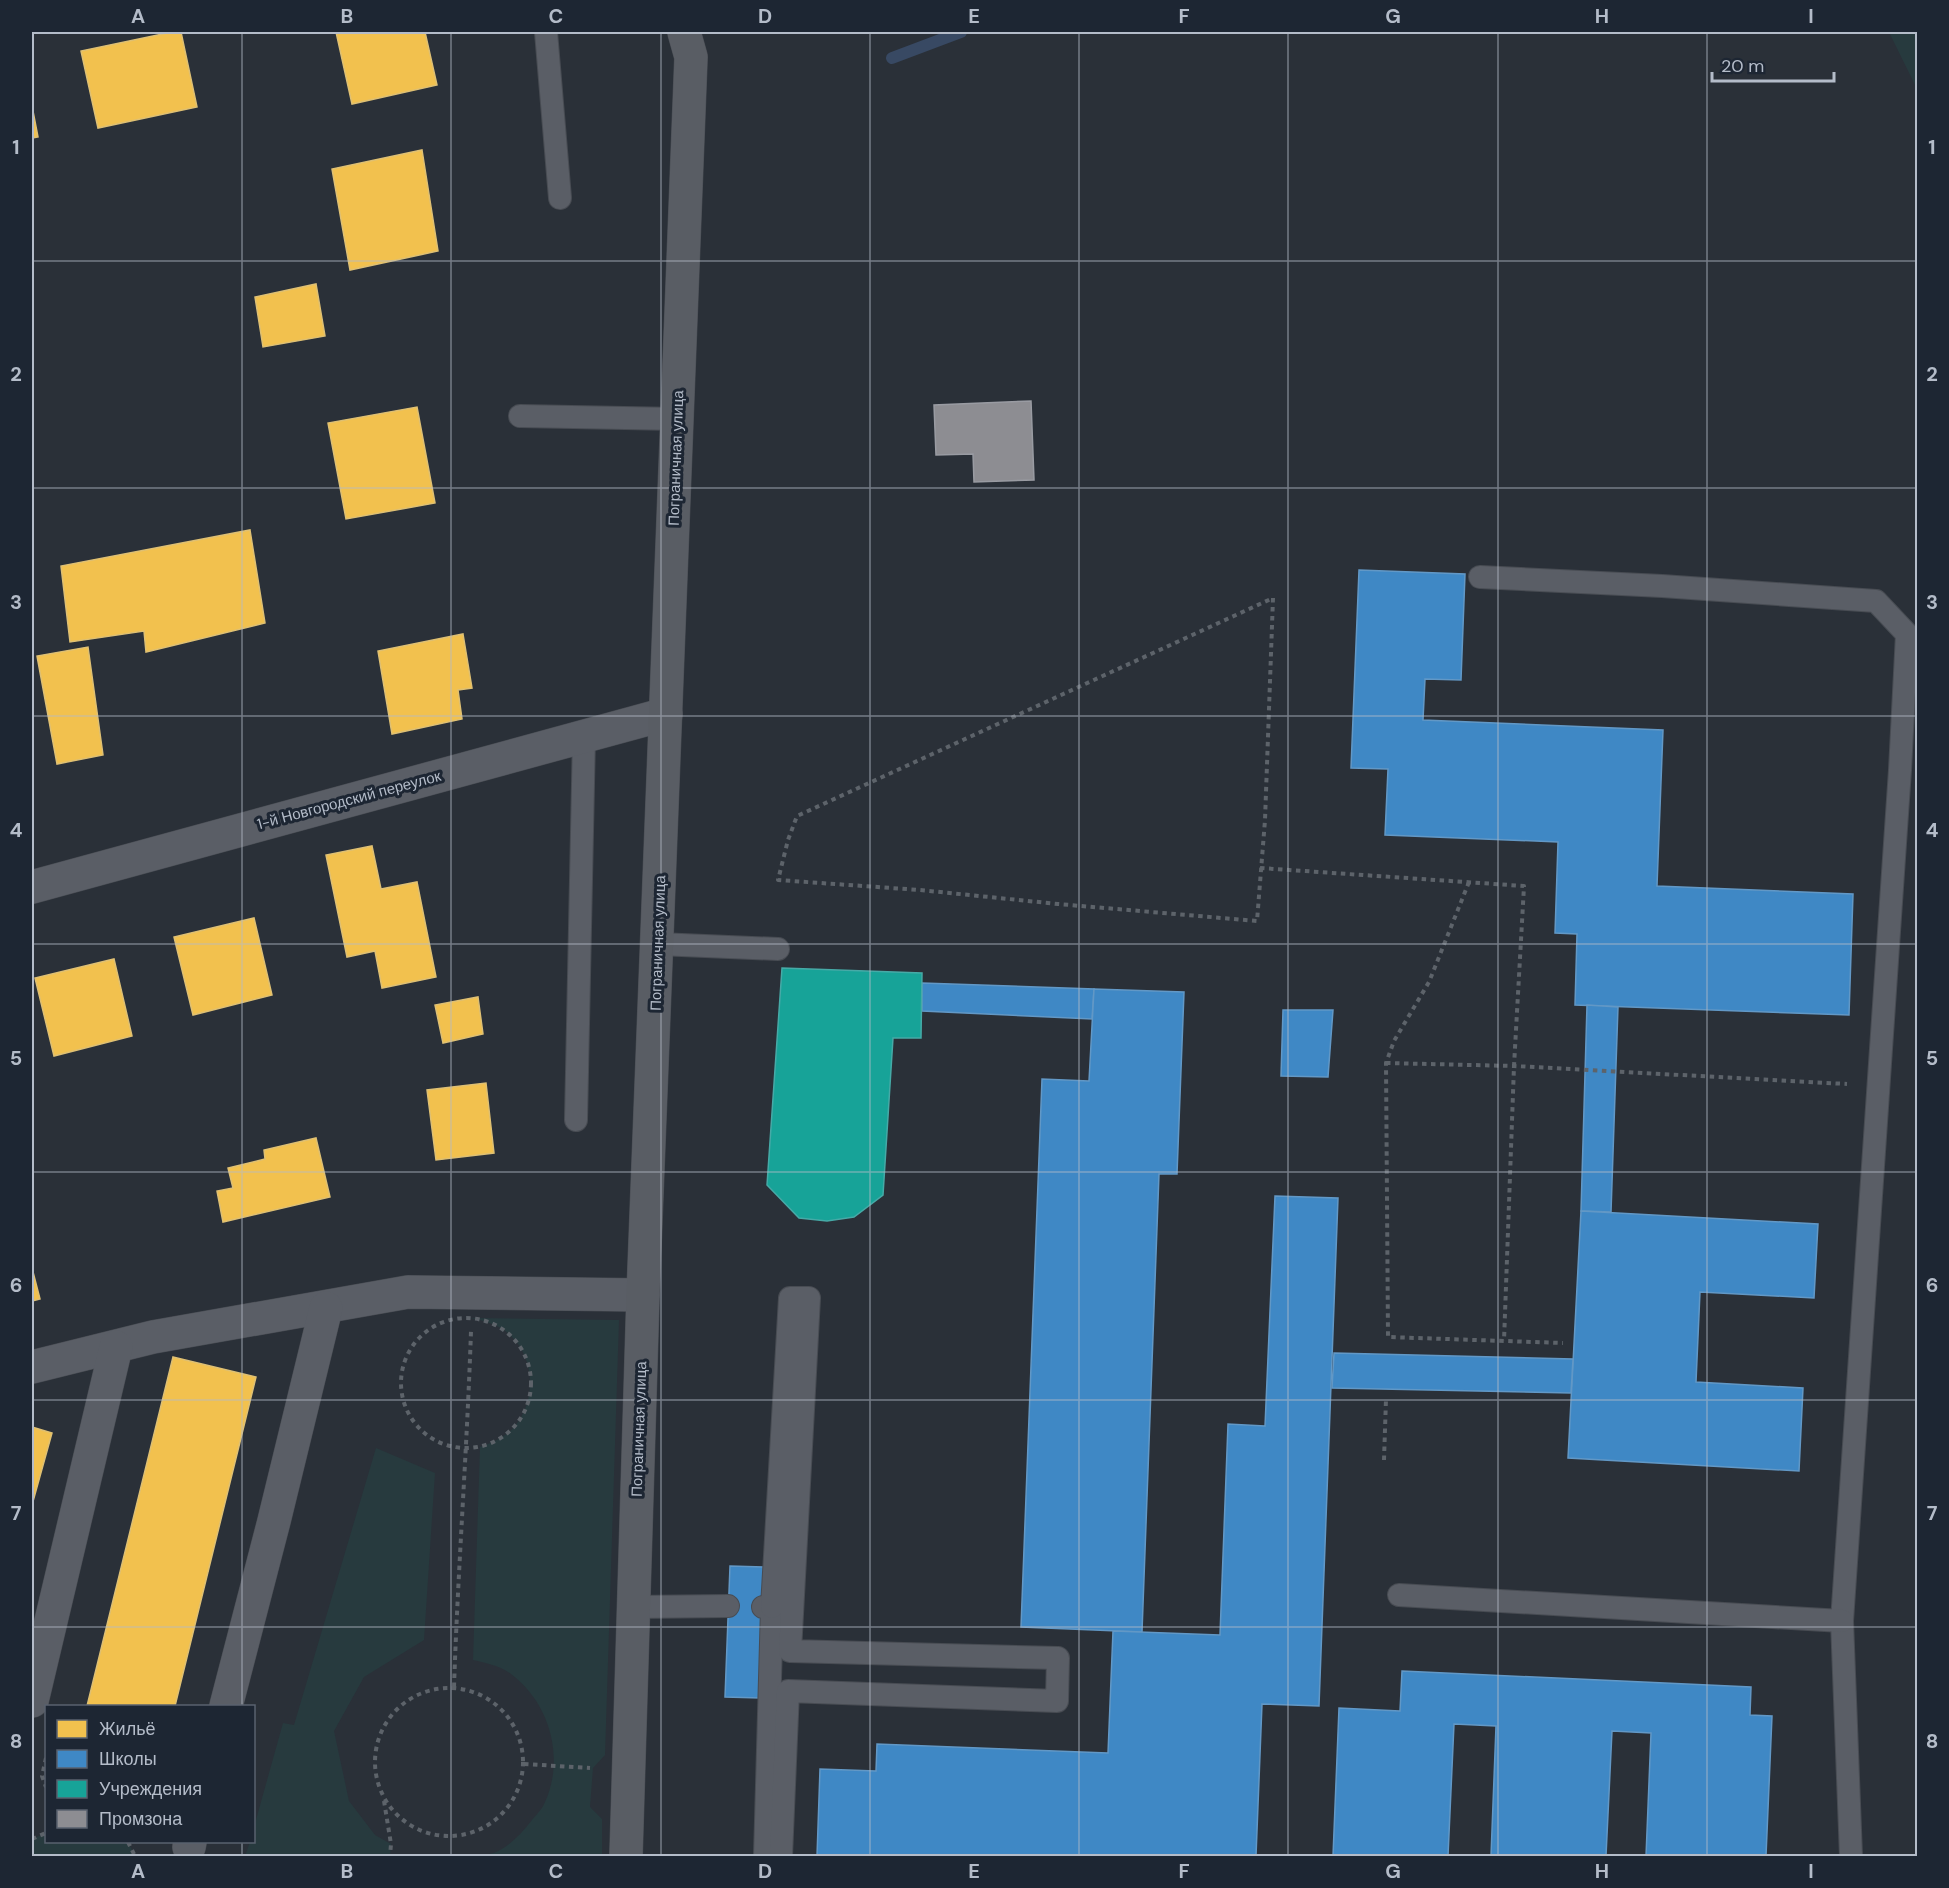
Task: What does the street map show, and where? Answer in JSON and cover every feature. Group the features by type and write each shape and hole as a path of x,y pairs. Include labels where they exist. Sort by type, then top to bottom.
{"street":[{"name":"Пограничная улица","path":"626,1857 643,1295 691,57 684,32"},
{"name":"1-й Новгородский переулок","path":"32,887 666,714"},
{"path":"32,1367 153,1337 408,1292 643,1295"},
{"path":"226,1705 274,1521 326,1308"},
{"path":"32,1701 116,1347"}],"lane":[{"path":"546,32 560,198"},
{"path":"520,416 677,419"},
{"path":"1480,577 1662,586 1876,601 1907,634 1900,770 1842,1622 1851,1857"},
{"path":"576,1120 584,736"},
{"path":"658,944 778,949"},
{"path":"765,1857 767,1607 790,1298 809,1298 790,1651 1058,1658 1057,1701 788,1691 781,1857"},
{"path":"1399,1595 1842,1622"},
{"path":"633,1607 728,1606"}],"path":[{"path":"1273,598 1265,820 1260,868 1257,921 920,890 778,880 797,816 1273,598"},
{"path":"1260,868 1524,886 1514,1066 1504,1341"},
{"path":"1469,882 1429,982 1394,1041 1386,1063 1388,1337 1563,1343"},
{"path":"1386,1063 1514,1066 1878,1086"},
{"path":"454,1687 458,1579 467,1448 471,1318"},
{"path":"471,1318 491,1323 509,1334 522,1350 529,1369 531,1389 526,1409 515,1426 499,1440 480,1447 467,1448 437,1442 419,1428 407,1409 401,1388 404,1366 413,1346 429,1330 449,1320 471,1318"},
{"path":"1384,1461 1386,1399"},
{"path":"383,1798 393,1812 407,1824 427,1833 449,1836 478,1830 495,1821 509,1806 519,1786 524,1764 520,1741 511,1721 496,1704 477,1692 454,1687 431,1689 411,1697 393,1712 381,1731 375,1753 375,1776 383,1798 391,1844 390,1857"},
{"path":"45,1762 42,1776 45,1784"},
{"path":"128,1843 135,1857"}],"green space":[{"path":"1889,32 1917,32 1917,89"},
{"path":"471,1318 619,1320 605,1755 593,1768 590,1807 602,1819 602,1856 471,1856 494,1853 520,1835 544,1804 554,1768 550,1732 536,1700 507,1671 473,1660 480,1447 503,1436 515,1426 527,1403 530,1378 524,1354 518,1343 496,1325"},
{"path":"376,1448 435,1473 424,1640 364,1677 334,1731 349,1801 375,1835 391,1844 390,1856 245,1856 250,1843 255,1843 255,1823 283,1723 294,1725"},
{"path":"45,1833 45,1843 128,1843 135,1856 32,1856 32,1839"}],"building: Жильё":[{"path":"181,32 197,107 98,128 81,51"},
{"path":"336,32 425,32 437,85 352,104"},
{"path":"32,106 38,137 32,138"},
{"path":"422,150 438,251 350,270 332,169"},
{"path":"316,284 325,336 263,347 255,297"},
{"path":"417,407 435,503 346,519 328,423"},
{"path":"250,530 265,623 146,652 144,631 70,642 61,566"},
{"path":"463,634 472,688 458,690 462,719 392,734 378,651"},
{"path":"88,647 103,755 57,764 37,656"},
{"path":"372,846 381,889 417,882 436,977 382,988 375,951 347,957 326,855"},
{"path":"254,918 272,995 193,1015 174,937"},
{"path":"114,959 132,1036 54,1056 35,978"},
{"path":"478,997 483,1034 443,1043 435,1005"},
{"path":"486,1083 494,1153 436,1160 427,1090"},
{"path":"316,1138 330,1197 223,1222 217,1191 233,1188 228,1168 265,1159 264,1150"},
{"path":"32,1268 40,1299 32,1301"},
{"path":"173,1357 256,1377 175,1705 87,1705"},
{"path":"32,1427 52,1433 32,1505"}],"building: Школы":[{"path":"1359,570 1465,574 1461,680 1425,679 1423,720 1663,730 1657,886 1853,894 1849,1015 1575,1005 1577,934 1555,933 1558,842 1385,835 1388,769 1351,768"},
{"path":"922,983 1094,989 1092,1019 922,1011"},
{"path":"1094,989 1184,992 1177,1174 1159,1174 1142,1632 1021,1627 1042,1079 1089,1081"},
{"path":"1587,1005 1618,1007 1611,1212 1581,1211"},
{"path":"1283,1010 1333,1010 1328,1077 1281,1076"},
{"path":"1275,1196 1338,1198 1319,1706 1262,1704 1256,1856 817,1856 820,1769 876,1771 877,1744 1108,1753 1113,1631 1220,1635 1228,1424 1265,1426"},
{"path":"1581,1211 1818,1224 1814,1298 1700,1292 1696,1382 1803,1388 1799,1471 1568,1458"},
{"path":"1334,1353 1573,1359 1571,1393 1332,1388"},
{"path":"730,1566 764,1567 760,1698 725,1697"},
{"path":"1402,1671 1751,1687 1750,1715 1772,1716 1766,1856 1646,1856 1651,1733 1612,1731 1606,1856 1491,1856 1496,1726 1454,1724 1448,1856 1333,1856 1339,1708 1400,1711"}],"building: Учреждения":[{"path":"782,968 922,973 921,1038 893,1038 883,1195 854,1217 827,1221 799,1218 767,1185"}],"building: Промзона":[{"path":"1031,401 1034,480 974,482 973,454 936,455 934,405"}],"waterway":[{"path":"892,58 961,32"}]}
